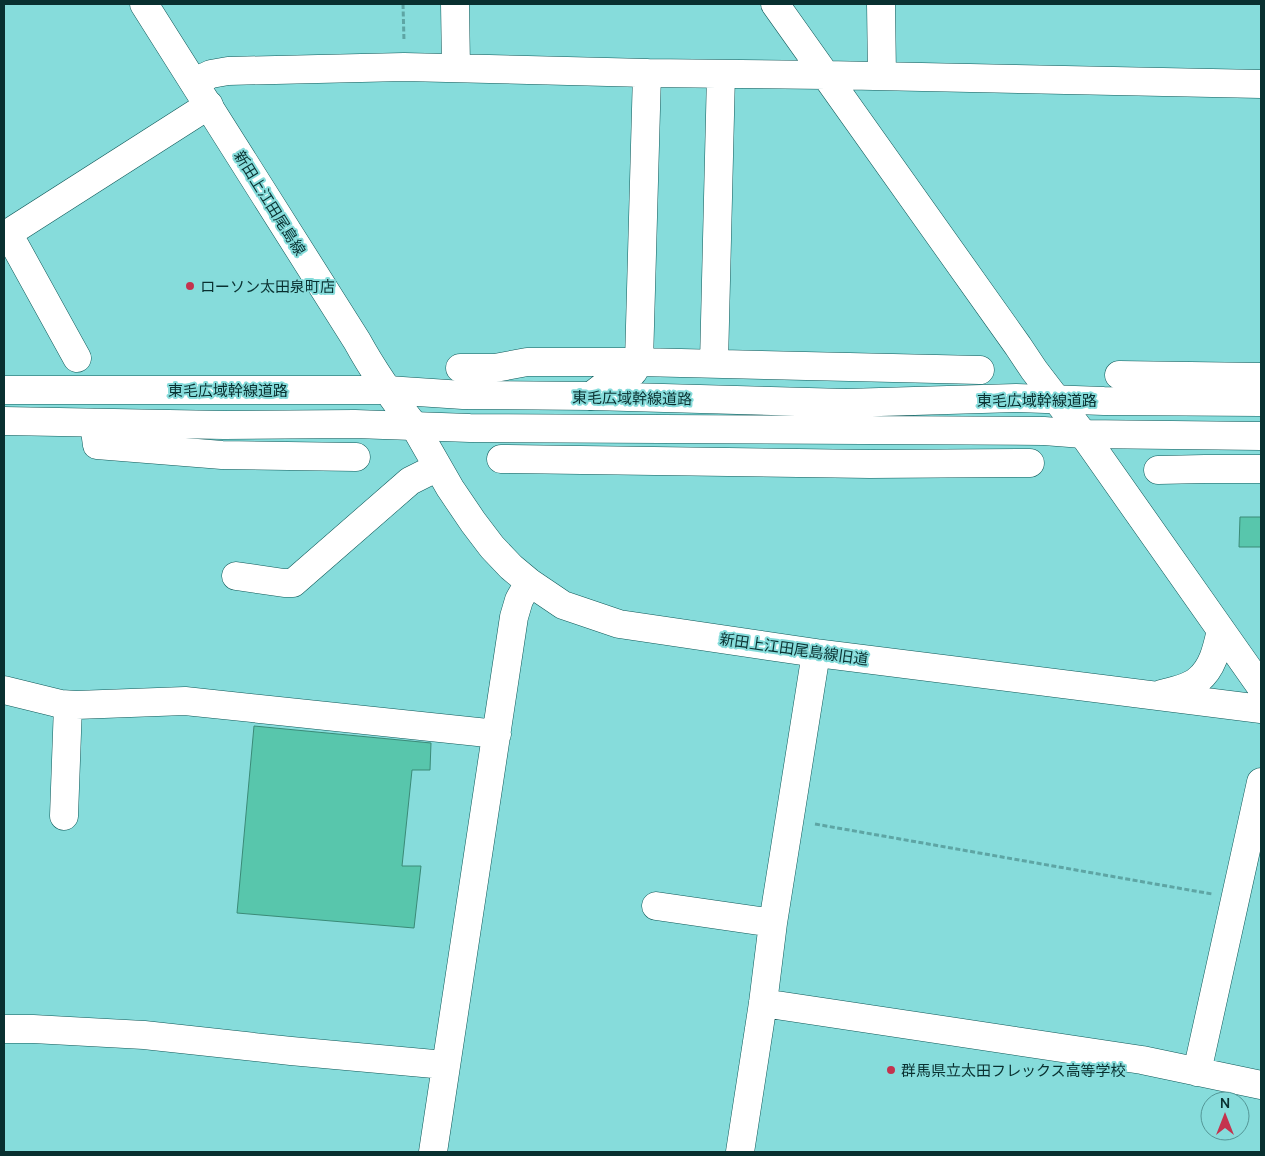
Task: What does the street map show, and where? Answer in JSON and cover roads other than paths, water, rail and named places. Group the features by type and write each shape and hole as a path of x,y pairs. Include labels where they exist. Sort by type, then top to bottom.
{"main road":[{"name":"新田上江田尾島線","path":"144,4 352,333 371,367 415,427"},
{"path":"455,4 456,68"},
{"path":"775,4 1034,370 1083,434 1261,687"},
{"path":"881,4 882,76"},
{"path":"194,82 211,74 228,71 404,67 647,74 826,75 1261,84"},
{"path":"591,396 613,379 633,372 639,362 647,74"},
{"path":"714,363 721,74"},
{"path":"78,358 6,235 209,105"},
{"path":"460,368 494,368 526,362 639,362 980,370"},
{"path":"795,366 809,381 831,386 846,403"},
{"path":"1119,375 1261,377"},
{"path":"1218,401 1239,391 1253,389 1261,382"},
{"name":"東毛広域幹線道路","path":"4,390 387,390 463,395 591,396 846,403 1016,398 1261,402"},
{"name":"東毛広域幹線道路","path":"4,421 224,425 355,424 480,428 1044,431 1083,434 1261,436"},
{"path":"94,423 97,445 222,455 356,457"},
{"path":"222,455 224,425"},
{"name":"新田上江田尾島線旧道","path":"415,427 450,488 473,522 492,547 511,567 563,605 619,624 816,653 1261,709"},
{"path":"654,429 682,446 708,452 718,462"},
{"path":"870,464 883,454 908,451 930,431"},
{"path":"1172,435 1205,468"},
{"path":"501,459 870,464 1030,463"},
{"path":"236,576 293,583 410,480 438,467"},
{"path":"1158,470 1205,468 1261,469"},
{"path":"433,1152 514,617 519,600 529,582"},
{"path":"1132,692 1161,694 1197,681 1212,660 1217,649 1221,630"},
{"path":"740,1152 773,923 816,653"},
{"path":"4,690 68,705 185,701 497,734"},
{"path":"64,816 68,705"},
{"path":"1196,1072 1261,782"},
{"path":"656,906 773,923"},
{"path":"763,1002 1142,1060 1261,1085"},
{"path":"4,1029 144,1035 446,1065"}],"place":[{"name":"ローソン太田泉町店","path":"190,286"},
{"name":"群馬県立太田フレックス高等学校","path":"891,1070"}]}
